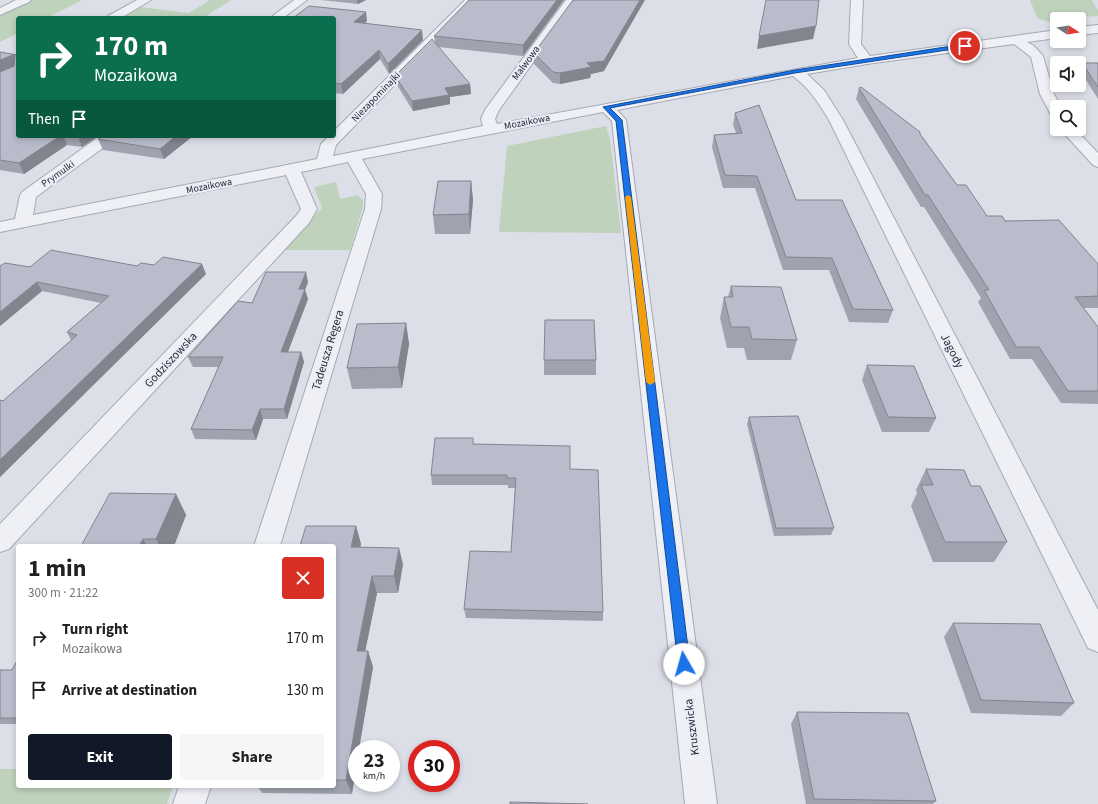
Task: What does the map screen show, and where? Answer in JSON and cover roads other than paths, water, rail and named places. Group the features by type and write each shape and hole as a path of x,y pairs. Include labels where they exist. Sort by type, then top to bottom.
{"street":[{"path":"0,12 26,0"},
{"path":"116,16 144,0"},
{"path":"279,16 301,0"},
{"name":"Niezapominajki","path":"336,137 471,0"},
{"name":"Malwowa","path":"491,129 488,119 492,110 572,0"},
{"path":"857,0 855,44 859,52 868,60"},
{"path":"1086,30 1098,29"},
{"name":"Mozaikowa","path":"0,228 491,129 795,72 868,60 1050,35"},
{"path":"1015,39 1030,49 1037,56 1050,100"},
{"name":"Jagody","path":"795,72 810,82 823,97 836,120 1098,639"},
{"name":"Kruszwicka","path":"606,107 619,120 701,804"},
{"path":"1073,136 1098,162"},
{"name":"Prymulki","path":"23,223 28,195 107,138"},
{"name":"Niezapominajki","path":"323,163 329,144 335,138"},
{"name":"Tadeusza Regera","path":"268,544 373,209 374,194 353,158"},
{"name":"Godziszowska","path":"0,541 303,219 309,209 292,169"},
{"path":"189,804 194,788"}]}
